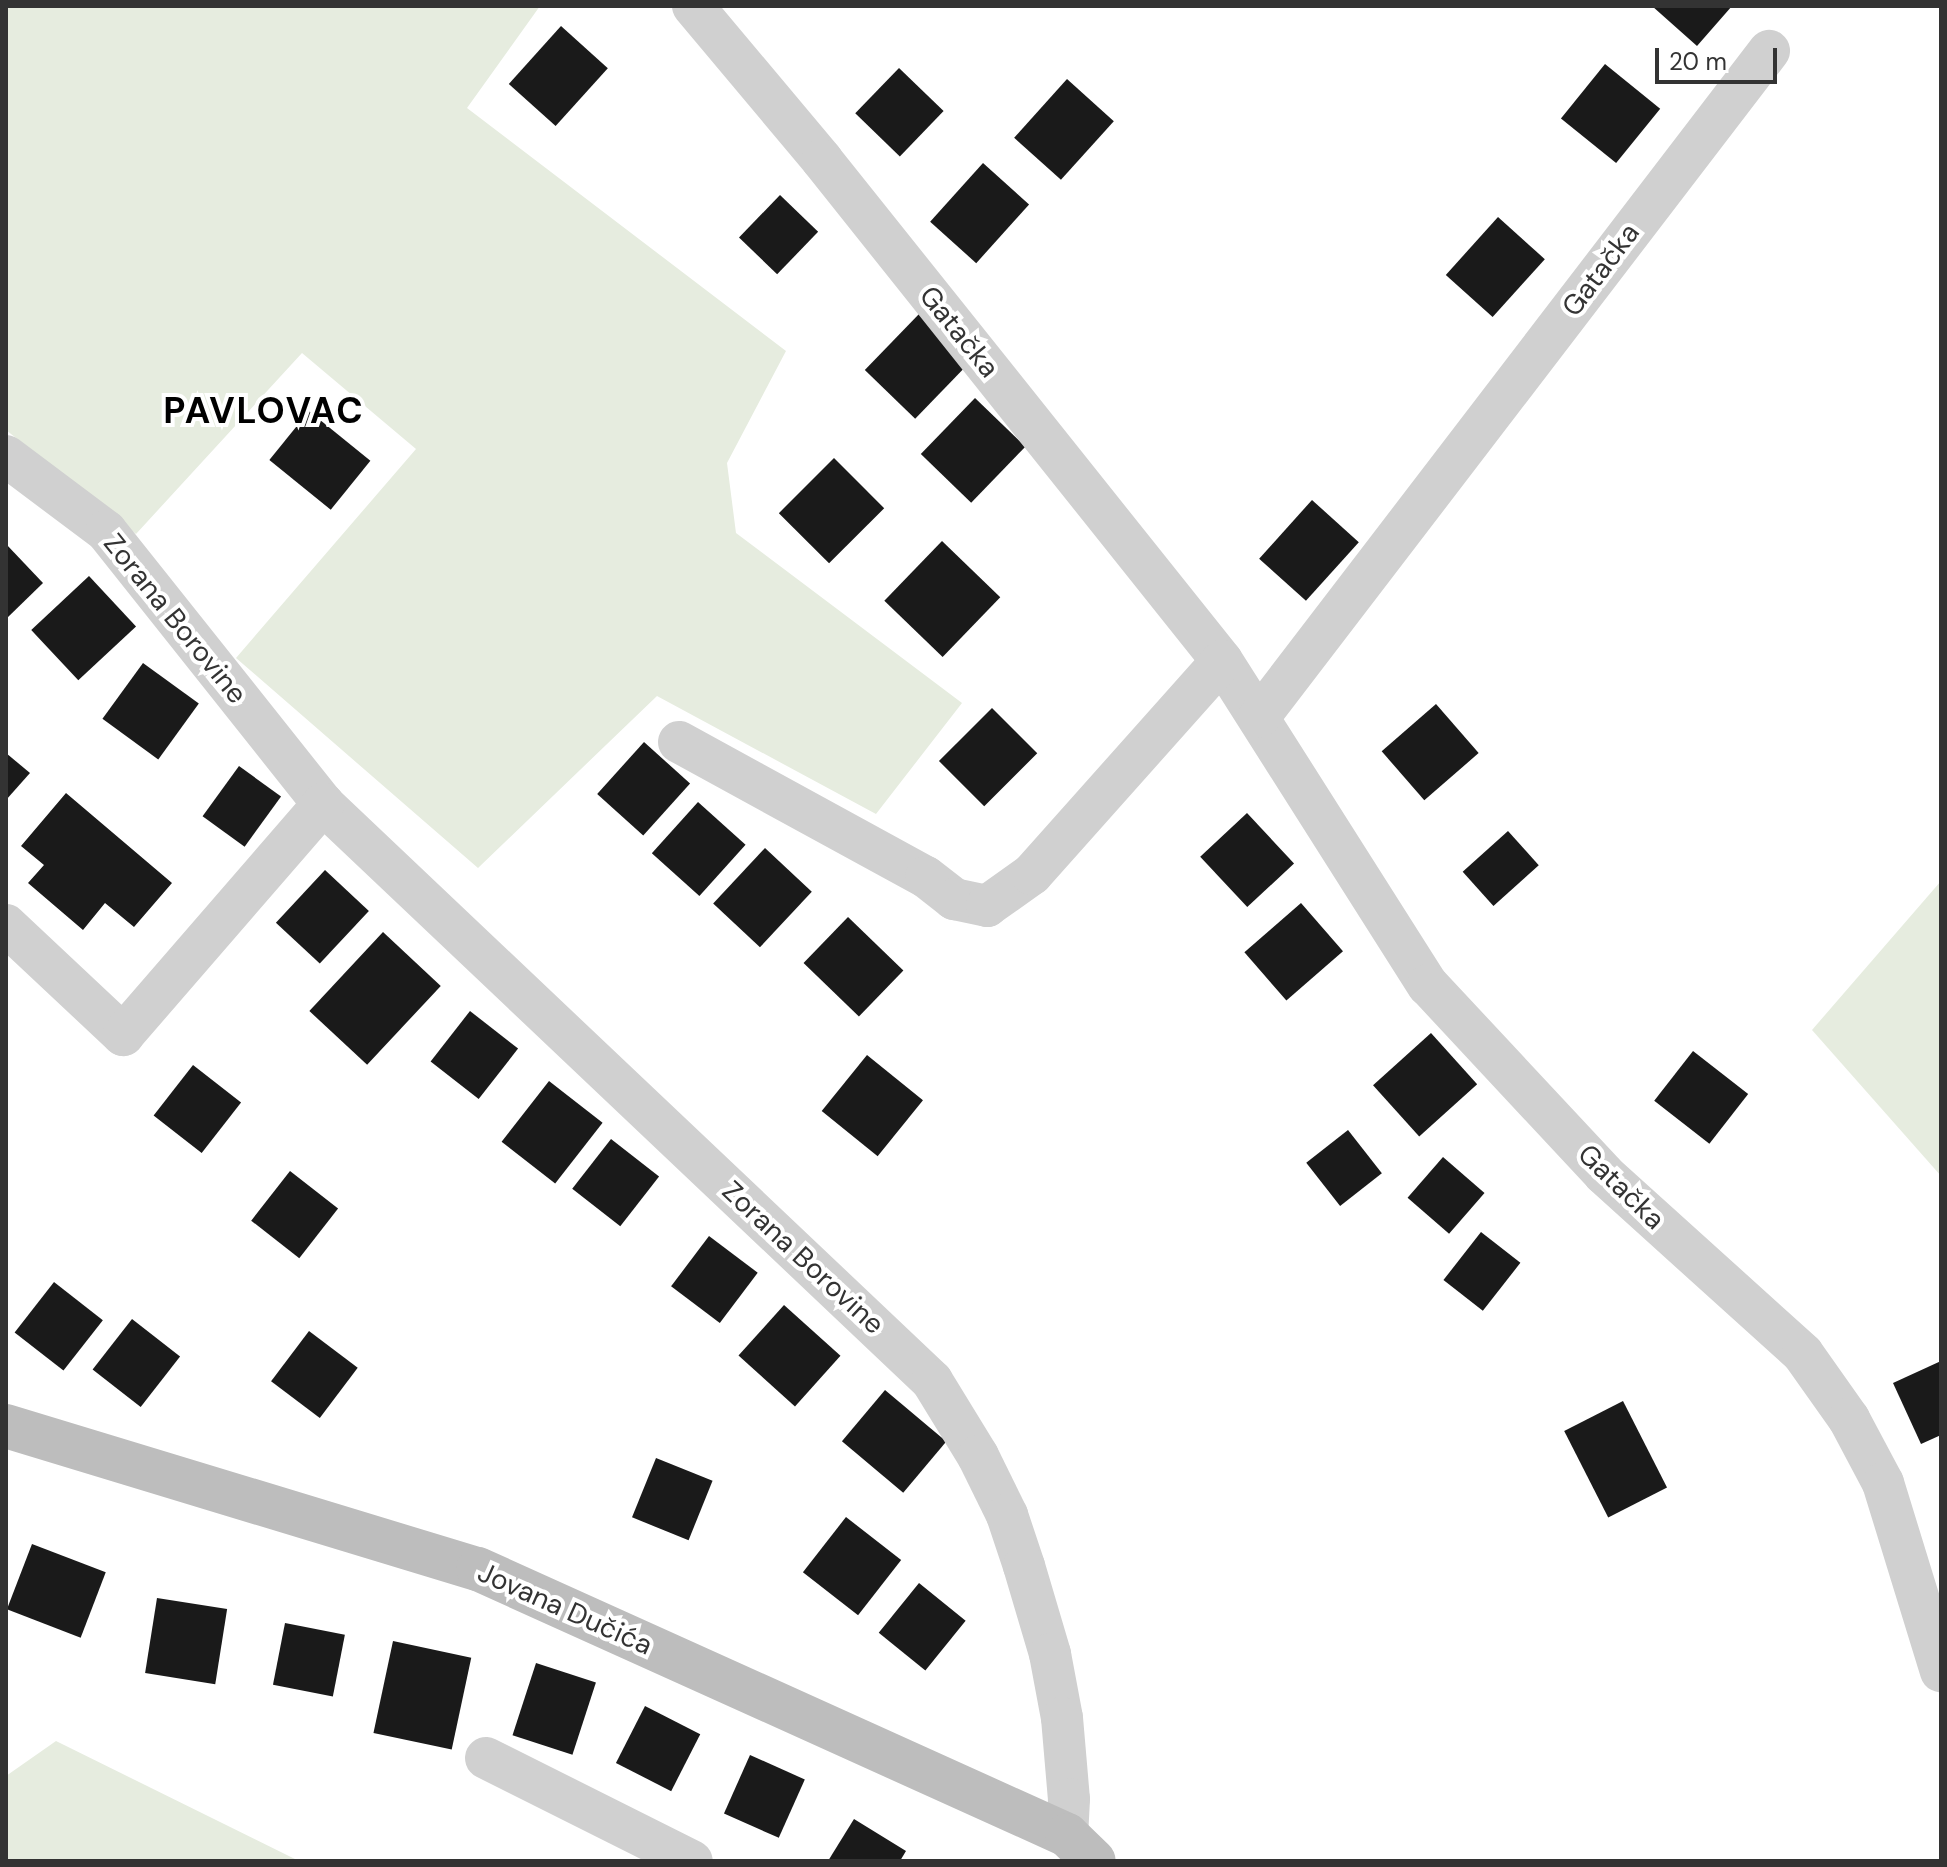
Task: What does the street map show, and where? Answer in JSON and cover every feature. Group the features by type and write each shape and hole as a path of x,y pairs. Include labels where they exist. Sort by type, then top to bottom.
{"main road":[{"name":"Jovana Dučića","path":"6,1426 478,1569 1081,1848"}],"street":[{"name":"Gatačka","path":"693,6 822,160 1222,661 1428,985 1604,1174 1803,1354 1849,1419 1883,1483 1941,1671"},
{"name":"Gatačka","path":"1259,717 1769,51"},
{"name":"Zorana Borovine","path":"6,456 106,531 323,804 932,1381 978,1456 1002,1503 1029,1580 1050,1654 1062,1718 1069,1799 1081,1848"},
{"path":"679,742 926,877 954,899 987,906 1032,874 1222,661"},
{"path":"6,925 123,1035 323,804"},
{"path":"486,1758 692,1861"}],"shaded area":[{"path":"6,6 540,6 467,108 786,351 727,463 736,533 962,703 876,814 657,696 478,868 236,658 416,449 302,353 136,534 6,430"},
{"path":"1941,881 1941,1176 1812,1030"},
{"path":"56,1741 299,1861 6,1861 6,1776"}],"building":[{"path":"1652,6 1732,6 1697,46"},
{"path":"561,26 608,68 556,126 509,84"},
{"path":"1605,64 1660,109 1616,163 1561,118"},
{"path":"899,68 944,111 900,156 855,113"},
{"path":"1067,79 1114,121 1061,180 1014,138"},
{"path":"983,163 1029,204 976,263 930,222"},
{"path":"780,195 818,232 777,274 739,237"},
{"path":"1498,217 1545,259 1493,317 1446,275"},
{"path":"919,314 969,363 915,419 865,370"},
{"path":"975,398 1025,447 971,503 921,454"},
{"path":"309,411 370,461 331,510 269,460"},
{"path":"834,458 884,508 829,563 779,513"},
{"path":"1312,500 1359,542 1306,601 1259,559"},
{"path":"942,541 1000,597 943,657 884,601"},
{"path":"6,544 43,583 6,619"},
{"path":"89,576 136,626 78,680 31,630"},
{"path":"143,663 199,704 158,759 102,719"},
{"path":"1436,704 1479,753 1424,800 1382,751"},
{"path":"992,708 1037,753 984,806 939,761"},
{"path":"644,742 690,783 643,836 597,794"},
{"path":"6,753 30,773 6,800"},
{"path":"239,766 281,797 245,847 203,816"},
{"path":"66,793 172,883 134,927 105,903 83,930 28,883 44,865 21,846"},
{"path":"698,802 746,845 699,896 652,853"},
{"path":"1247,813 1294,863 1247,907 1200,857"},
{"path":"1508,831 1539,865 1493,906 1463,872"},
{"path":"765,848 812,892 760,947 713,904"},
{"path":"325,870 369,911 320,964 276,923"},
{"path":"1301,903 1343,951 1286,1001 1244,952"},
{"path":"848,917 903,970 859,1017 804,963"},
{"path":"383,932 441,986 367,1065 309,1011"},
{"path":"470,1011 518,1049 479,1099 431,1061"},
{"path":"1431,1033 1477,1084 1419,1136 1373,1085"},
{"path":"1693,1051 1748,1094 1709,1144 1654,1101"},
{"path":"867,1055 923,1100 878,1156 822,1111"},
{"path":"193,1065 241,1103 202,1153 154,1115"},
{"path":"549,1081 603,1123 555,1184 502,1142"},
{"path":"1348,1130 1382,1173 1340,1206 1306,1163"},
{"path":"611,1139 659,1177 620,1226 572,1189"},
{"path":"1443,1157 1485,1193 1449,1234 1408,1198"},
{"path":"290,1171 338,1209 299,1258 251,1221"},
{"path":"1481,1232 1520,1263 1483,1311 1443,1280"},
{"path":"709,1236 758,1273 720,1323 671,1286"},
{"path":"54,1282 103,1320 63,1371 15,1332"},
{"path":"784,1305 840,1356 795,1406 738,1356"},
{"path":"132,1319 180,1357 141,1407 93,1369"},
{"path":"309,1331 358,1368 320,1418 271,1381"},
{"path":"1941,1361 1941,1435 1921,1444 1893,1383"},
{"path":"885,1390 946,1441 903,1493 842,1441"},
{"path":"1623,1401 1667,1487 1608,1517 1564,1431"},
{"path":"656,1458 713,1481 689,1540 632,1517"},
{"path":"846,1517 901,1560 858,1615 803,1572"},
{"path":"32,1544 106,1572 81,1638 7,1609"},
{"path":"919,1583 966,1621 925,1670 879,1633"},
{"path":"157,1598 227,1609 215,1684 145,1673"},
{"path":"285,1623 345,1635 333,1696 273,1685"},
{"path":"393,1641 471,1658 452,1750 373,1733"},
{"path":"536,1663 596,1682 572,1755 513,1735"},
{"path":"645,1706 700,1734 671,1791 616,1763"},
{"path":"750,1755 805,1779 779,1838 724,1813"},
{"path":"854,1819 906,1851 900,1861 828,1861"}],"district":[{"name":"PAVLOVAC","path":"264,411"}]}
